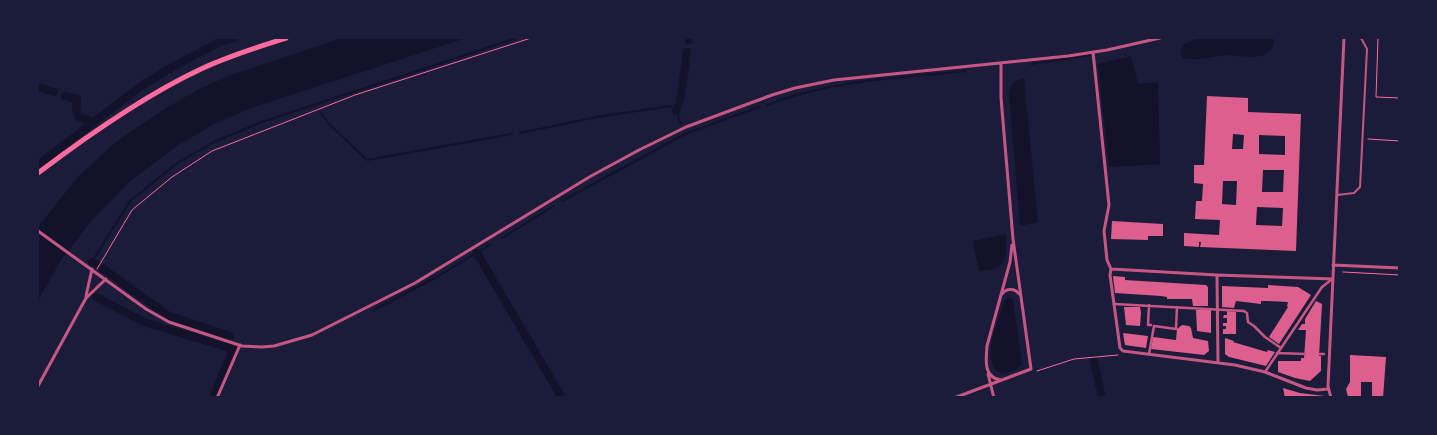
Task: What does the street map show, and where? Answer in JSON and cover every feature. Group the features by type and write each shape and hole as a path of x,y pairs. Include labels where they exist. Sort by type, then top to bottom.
{"main road":[{"path":"38,173 83,141 174,82 215,62 286,38"}],"street":[{"path":"38,231 146,308 169,322 240,345 262,347 287,344 334,324 415,283 591,176 639,150 729,110 795,88 834,80 1093,52 1160,38"},
{"path":"1331,398 1328,389 1344,38"},
{"path":"1093,52 1109,205 1104,232 1122,351 1218,362 1265,372 1306,388 1316,390 1328,389"},
{"path":"954,398 1031,371 1013,239 1001,107 1001,63"},
{"path":"994,398 987,369 987,346 1010,262 1013,239"},
{"path":"1333,265 1400,268"},
{"path":"1111,269 1333,279"},
{"path":"38,386 86,298 94,271"},
{"path":"1217,275 1218,362"},
{"path":"86,298 106,279"},
{"path":"1265,372 1322,287 1333,279"},
{"path":"1002,294 1005,290 1013,289 1017,291 1020,297"},
{"path":"1114,304 1246,311 1248,322 1281,348"},
{"path":"1149,306 1148,325 1151,326"},
{"path":"1149,354 1154,326 1176,329 1177,307"},
{"path":"217,398 240,345"},
{"path":"1277,353 1305,354"},
{"path":"1319,354 1324,354"},
{"path":"987,369 993,378 1005,379"}],"lane":[{"path":"1337,195 1354,193 1360,187 1367,49 1361,38"}],"path":[{"path":"94,271 132,210 172,177 212,151 355,96 531,38"},
{"path":"1378,38 1376,97 1400,98"},
{"path":"1366,139 1400,141"},
{"path":"1343,272 1400,275"},
{"path":"1031,371 1074,359 1119,355 1122,351"}],"shaded area":[{"path":"342,38 466,38 251,108 214,124 180,144 129,182 92,220 61,260 38,301 38,227 78,177 116,142 163,110 201,88 234,74"},
{"path":"1197,38 1274,38 1273,46 1269,52 1256,57 1226,55 1194,59 1183,58 1180,53 1183,45"},
{"path":"1131,56 1138,84 1158,82 1160,164 1109,167 1098,64"},
{"path":"1024,79 1038,222 1020,226 1009,96 1013,84"},
{"path":"1006,234 1006,250 1003,262 995,269 979,271 973,241"},
{"path":"1009,297 1013,299 1022,364 1016,370 1002,374 994,369 991,352 996,326 1004,301"}],"building":[{"path":"1207,96 1248,98 1248,112 1301,114 1296,251 1200,247 1201,242 1199,242 1199,247 1184,246 1184,233 1219,235 1220,220 1195,219 1196,201 1202,201 1203,184 1194,183 1194,165 1204,165","holes":["1233,134 1244,135 1243,149 1232,149","1259,135 1285,136 1285,155 1259,154","1263,170 1284,170 1283,192 1262,192","1223,181 1237,181 1236,205 1222,204","1257,207 1283,208 1282,226 1256,225"]},
{"path":"1112,221 1163,224 1163,236 1148,236 1148,240 1111,239"},
{"path":"1113,276 1125,277 1125,280 1206,285 1208,287 1208,306 1193,306 1192,299 1167,299 1167,297 1161,296 1115,293"},
{"path":"1268,285 1298,287 1311,295 1279,344 1269,337 1288,307 1288,302 1261,301 1261,304 1236,301 1234,308 1222,307 1222,286 1268,288"},
{"path":"1316,301 1322,304 1319,356 1321,356 1321,371 1310,381 1278,372 1278,361 1301,361 1301,358 1304,358 1306,330 1298,330 1302,324 1305,324 1305,319"},
{"path":"1124,307 1140,307 1140,326 1126,325"},
{"path":"1196,310 1211,310 1211,333 1197,331"},
{"path":"1227,311 1236,312 1236,334 1223,334 1223,329 1226,329 1226,326 1223,326 1223,323 1227,323 1227,318 1223,318 1224,315 1227,315"},
{"path":"1182,325 1191,328 1193,338 1208,341 1209,351 1204,355 1151,349 1153,337 1176,340 1177,329"},
{"path":"1123,333 1148,336 1146,348 1125,345"},
{"path":"1225,338 1267,352 1268,350 1275,352 1266,366 1229,357 1225,354"},
{"path":"1350,355 1386,357 1383,398 1372,398 1372,382 1361,382 1361,398 1348,397 1346,389 1350,382"},
{"path":"1283,388 1300,393 1325,396 1325,398 1285,398"}],"waterway":[{"path":"38,165 141,86 222,41 234,38"},
{"path":"95,257 130,201 176,164 214,142 262,122 517,38"},
{"path":"680,101 687,52"},
{"path":"1031,64 1090,55"},
{"path":"767,105 815,90 840,85 966,71"},
{"path":"38,87 54,92"},
{"path":"65,96 77,99 76,111 79,117 93,122"},
{"path":"520,133 597,117 670,106 676,111 681,124"},
{"path":"676,111 677,107"},
{"path":"562,201 685,134 759,107"},
{"path":"321,113 329,124 367,160 512,134"},
{"path":"502,238 554,206"},
{"path":"376,309 440,275 491,244"},
{"path":"477,253 562,398"},
{"path":"92,262 97,265"},
{"path":"102,268 169,316 230,336"},
{"path":"96,297 144,322 233,349 213,398"},
{"path":"1094,361 1102,398"}]}
